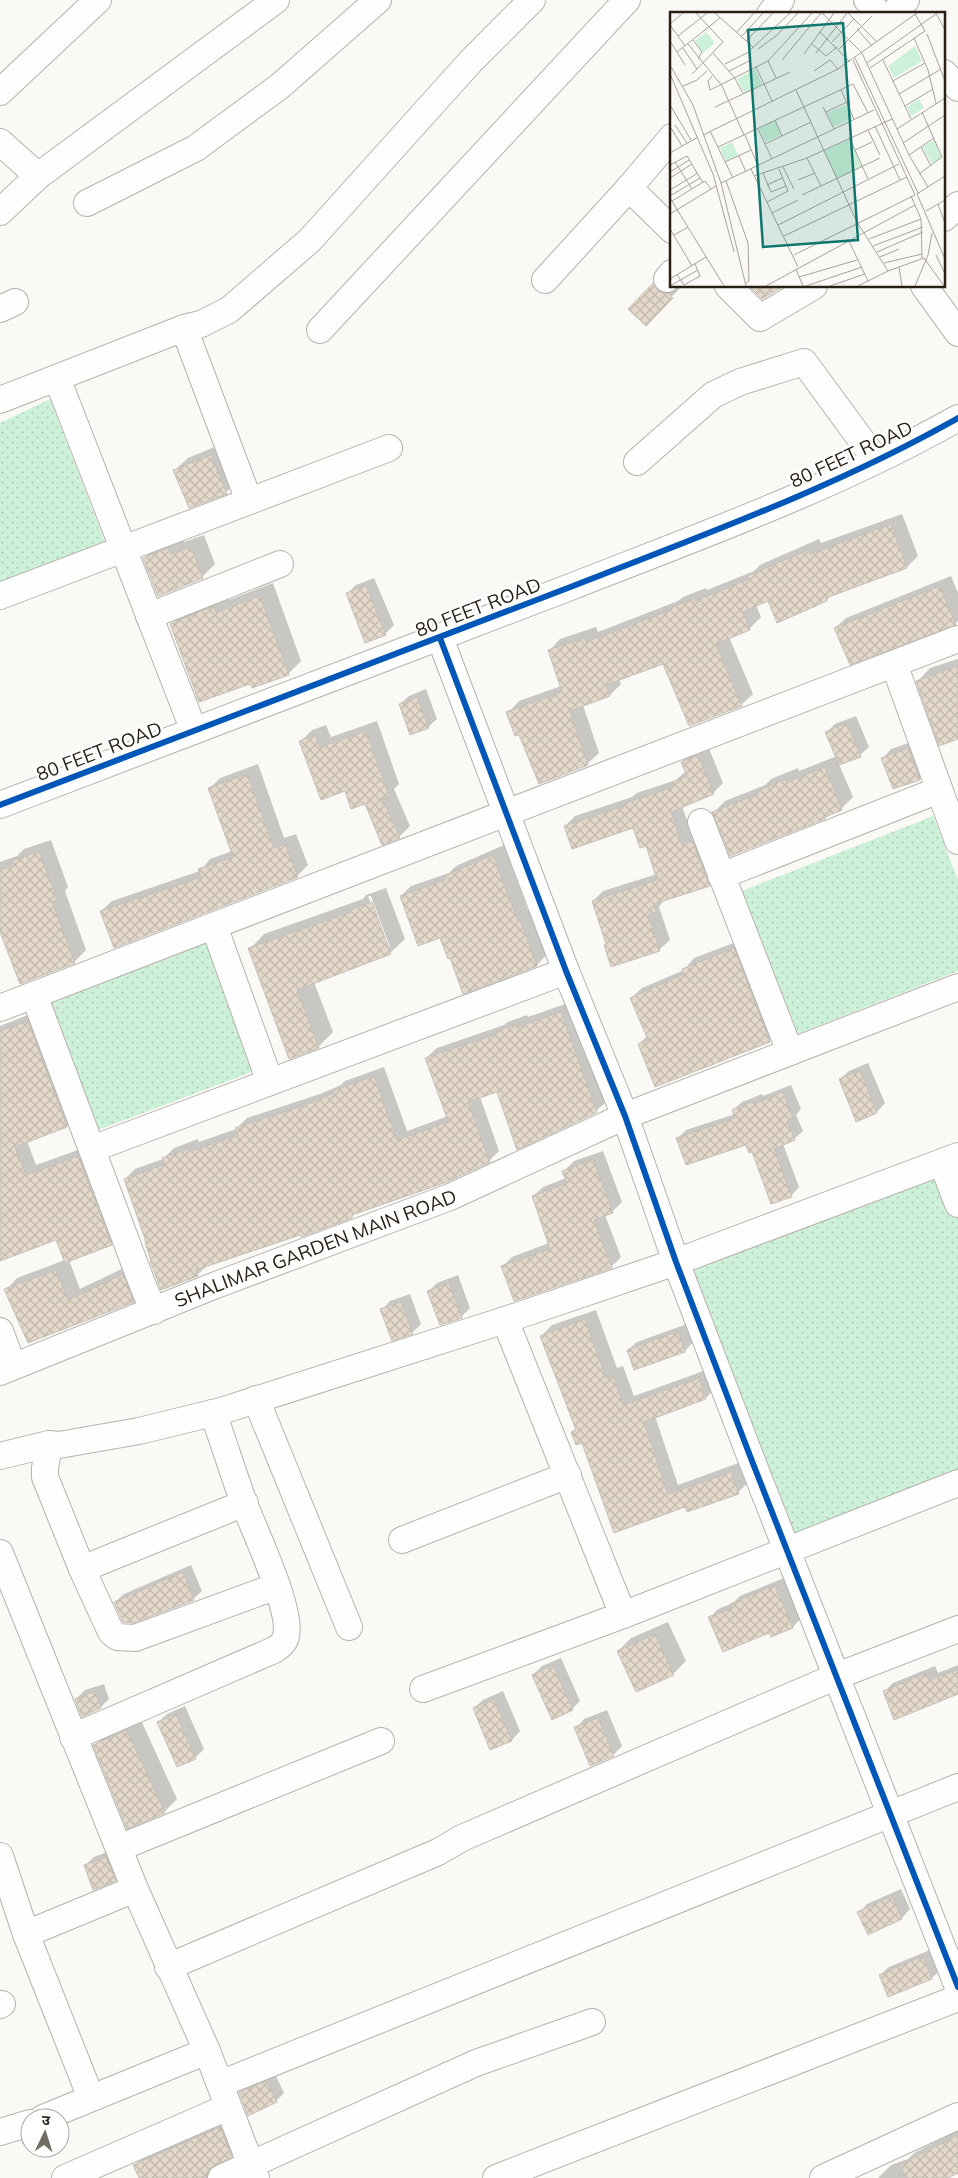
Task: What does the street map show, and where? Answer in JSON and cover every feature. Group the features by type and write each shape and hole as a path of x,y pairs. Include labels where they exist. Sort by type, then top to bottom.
{"street":[{"path":"0,92 98,0"},
{"path":"0,212 38,176 276,0"},
{"path":"87,204 196,148 280,86 378,0"},
{"path":"0,400 184,328 201,324 229,310 310,240 471,61 532,0"},
{"path":"320,330 627,0"},
{"path":"772,12 781,0"},
{"path":"867,0 877,12"},
{"path":"894,12 906,0"},
{"path":"545,280 629,188 670,139"},
{"path":"0,142 38,176"},
{"path":"629,188 670,228"},
{"path":"946,216 958,205"},
{"path":"730,288 760,318 811,288"},
{"path":"925,288 958,333"},
{"path":"184,328 249,500"},
{"path":"637,462 713,395 740,382 804,362 876,460"},
{"path":"57,378 194,731"},
{"name":"80 FEET ROAD","path":"0,805 440,638 757,514 876,460 958,418"},
{"path":"0,596 389,448"},
{"path":"149,616 280,564"},
{"path":"440,638 566,970 625,1116 676,1262 958,1987"},
{"path":"0,1008 958,639"},
{"path":"894,664 958,841"},
{"path":"722,876 939,790"},
{"path":"701,822 790,1052"},
{"path":"214,926 270,1082"},
{"path":"92,1149 566,970"},
{"name":"SHALIMAR GARDEN MAIN ROAD","path":"7,1369 450,1197 625,1116 958,987"},
{"path":"34,995 154,1311"},
{"path":"0,1456 49,1444 59,1445 139,1431 213,1413 505,1320 676,1262 950,1159 958,1204"},
{"path":"505,1320 623,1614"},
{"path":"0,1331 7,1369"},
{"path":"256,1399 349,1627"},
{"path":"73,1737 274,1650 282,1644 286,1636 286,1625 277,1586 213,1413"},
{"path":"49,1444 45,1468 46,1477 82,1569 111,1632 117,1637 135,1638 277,1586"},
{"path":"402,1540 568,1475"},
{"path":"423,1689 623,1614 958,1484"},
{"path":"82,1569 245,1503"},
{"path":"0,1553 134,1889 168,1967 176,1980 254,2172"},
{"path":"168,1967 438,1852 462,1838 836,1676 958,1629"},
{"path":"119,1848 381,1740"},
{"path":"65,2178 224,2095 571,1944 958,1787"},
{"path":"0,1856 26,1934 91,2098"},
{"path":"26,1934 134,1889"},
{"path":"496,2178 958,1998"},
{"path":"221,2178 254,2172 476,2063 592,2022"},
{"path":"68,2108 206,2051"},
{"path":"823,2178 858,2171 958,2116"},
{"path":"0,2132 20,2126"}],"green space":[{"path":"50,399 109,553 0,605 0,423"},
{"path":"933,816 958,880 958,971 795,1035 739,892"},
{"path":"206,936 257,1070 98,1130 47,995"},
{"path":"942,1162 958,1204 958,1483 787,1550 676,1262"}],"building":[{"path":"653,283 658,291 668,293 673,298 646,326 628,309"},
{"path":"751,288 781,288 762,299"},
{"path":"211,455 227,494 189,508 173,470"},
{"path":"891,524 907,568 826,598 827,601 777,623 768,601 743,612 750,630 716,644 742,706 689,726 663,664 606,685 610,696 570,711 588,765 539,784 519,735 515,736 506,712 562,692 548,650 585,638 586,642 671,610 670,608 694,598 695,601 749,579 747,576 808,550 810,554"},
{"path":"191,547 203,578 158,596 143,558 168,548 171,554"},
{"path":"366,585 386,635 365,643 346,593"},
{"path":"940,586 956,625 850,665 834,628"},
{"path":"260,596 289,675 252,688 250,684 199,702 170,624 214,606 216,612"},
{"path":"958,666 958,739 939,746 916,681"},
{"path":"417,697 429,728 410,735 399,704"},
{"path":"847,723 861,757 839,765 825,732"},
{"path":"366,731 389,796 382,798 400,838 382,845 365,804 351,809 345,791 321,800 299,741 315,735 320,747"},
{"path":"908,748 920,780 893,789 881,758"},
{"path":"698,755 714,794 671,812 682,845 692,841 710,886 654,904 656,912 648,915 660,951 611,967 604,945 606,944 592,901 657,880 646,846 640,848 633,828 572,849 564,826 674,787 672,782 687,776 681,762"},
{"path":"825,767 842,810 825,817 825,819 730,856 712,812 758,794 757,791 786,779 787,782"},
{"path":"247,774 274,848 285,844 298,877 114,948 100,911 201,877 198,869 233,857 208,788"},
{"path":"39,851 57,900 52,902 75,963 20,984 0,932 0,870 12,866 11,861"},
{"path":"493,855 537,966 463,994 450,958 448,959 440,938 418,946 400,896 445,880 444,876"},
{"path":"372,902 391,954 297,990 319,1048 289,1059 248,948 351,912 350,910"},
{"path":"734,948 770,1042 655,1087 638,1044 648,1040 630,998 684,974 682,969"},
{"path":"561,1012 597,1112 517,1150 497,1092 468,1102 490,1162 444,1183 352,1215 352,1218 301,1237 300,1235 196,1270 198,1276 161,1290 124,1179 165,1164 162,1158 188,1149 189,1152 238,1135 235,1128 308,1104 334,1093 333,1091 374,1076 397,1140 429,1129 448,1121 425,1058 497,1034 496,1031 517,1024 518,1027"},
{"path":"28,1021 67,1127 15,1147 26,1175 78,1156 112,1245 65,1263 56,1240 0,1261 0,1031"},
{"path":"860,1071 877,1113 856,1122 839,1079"},
{"path":"783,1092 793,1119 787,1121 795,1140 774,1149 792,1197 771,1204 752,1152 749,1153 746,1145 686,1165 676,1138 735,1118 732,1110 754,1101 755,1104"},
{"path":"593,1159 613,1213 594,1220 612,1268 514,1301 501,1266 550,1249 532,1196 567,1183 562,1171"},
{"path":"56,1270 68,1300 123,1274 134,1302 28,1343 4,1289"},
{"path":"449,1283 462,1318 440,1325 427,1291"},
{"path":"401,1302 413,1334 392,1341 380,1309"},
{"path":"585,1319 606,1378 613,1376 623,1405 699,1378 706,1399 644,1422 668,1494 731,1472 739,1494 687,1512 685,1507 614,1533 582,1443 576,1445 571,1432 576,1430 540,1336"},
{"path":"678,1331 685,1352 634,1370 627,1350"},
{"path":"183,1572 194,1600 133,1623 123,1622 114,1602"},
{"path":"775,1585 793,1628 771,1637 769,1633 723,1652 708,1617 732,1608 730,1604"},
{"path":"655,1634 674,1675 636,1692 617,1651"},
{"path":"553,1665 573,1710 552,1720 532,1675"},
{"path":"958,1670 958,1694 894,1720 883,1691 926,1673 929,1680"},
{"path":"95,1691 101,1708 82,1717 75,1699"},
{"path":"494,1699 512,1741 490,1750 473,1708"},
{"path":"176,1714 196,1759 177,1767 157,1722"},
{"path":"598,1718 614,1756 590,1766 574,1727"},
{"path":"127,1730 165,1813 127,1829 93,1745"},
{"path":"106,1857 116,1881 93,1890 84,1865"},
{"path":"892,1896 902,1919 868,1935 857,1912"},
{"path":"923,1956 932,1979 888,1997 879,1975"},
{"path":"267,2081 277,2102 248,2116 239,2092"},
{"path":"220,2127 232,2157 209,2169 206,2178 139,2178 133,2165"},
{"path":"958,2135 958,2173 948,2178 907,2178 900,2165"}],"cycle path":[{"path":"0,805 720,529 865,466 958,418"},
{"path":"440,638 566,971 625,1116 676,1262 752,1461 958,1987"}]}
